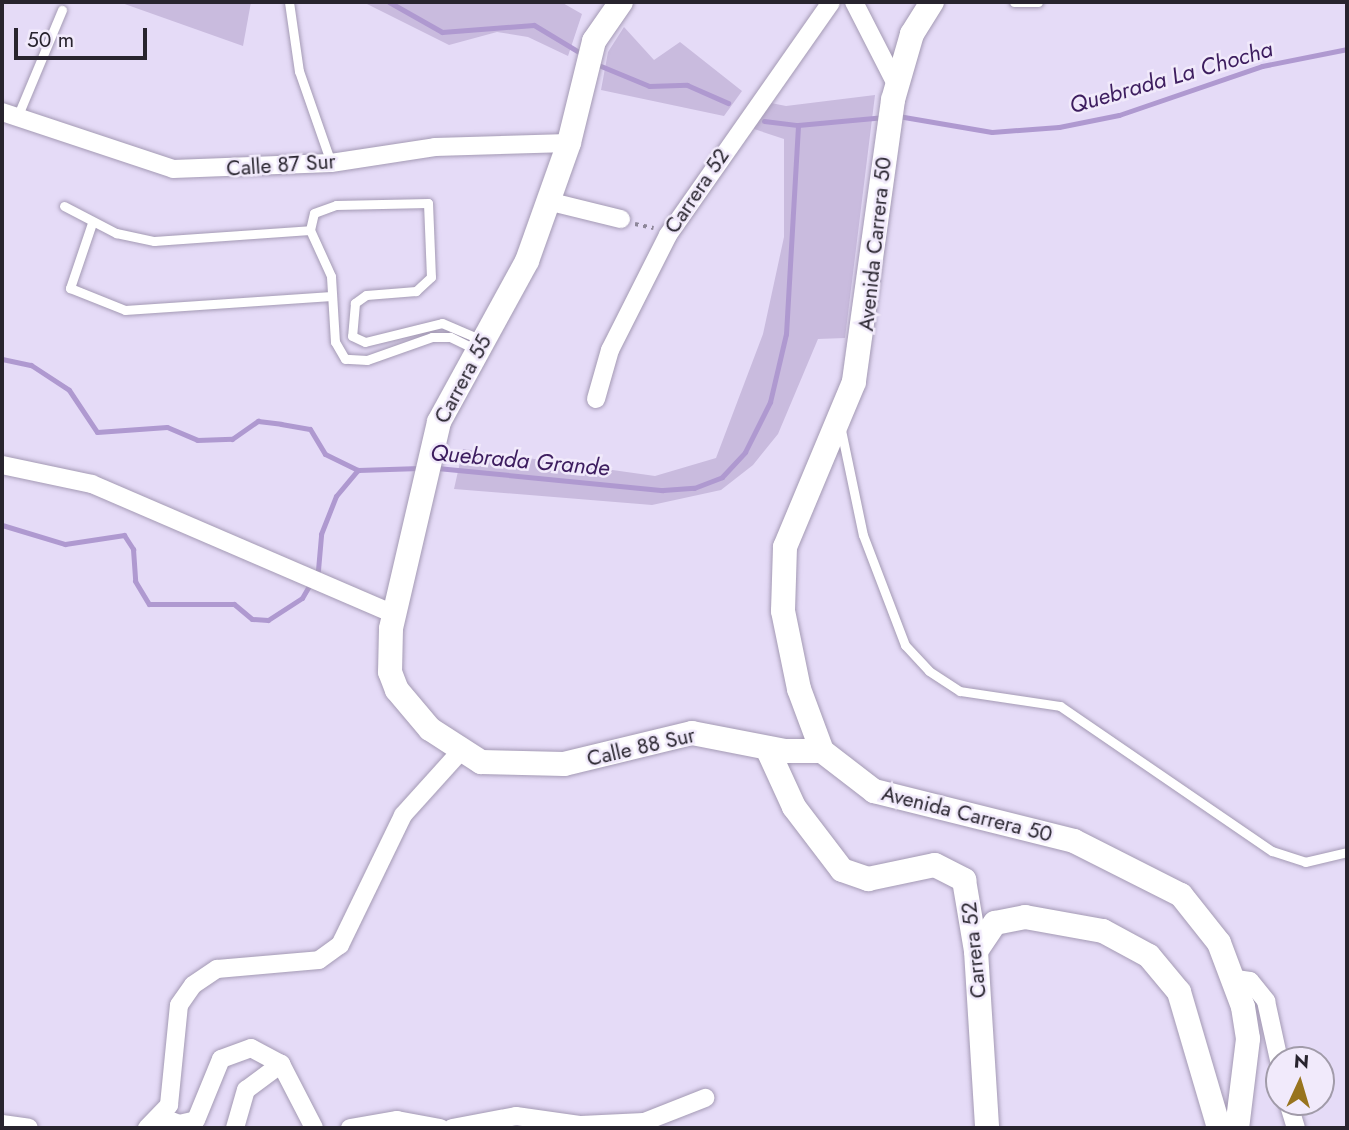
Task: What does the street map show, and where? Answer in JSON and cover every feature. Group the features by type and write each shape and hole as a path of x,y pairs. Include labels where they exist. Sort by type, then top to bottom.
{"street":[{"name":"Carrera 55","path":"460,752 397,690 388,655 394,614 431,446 551,202 569,143 594,41 621,2"},
{"name":"Carrera 52","path":"596,399 629,308 681,215 831,2"},
{"path":"854,2 895,92"},
{"name":"Avenida Carrera 50","path":"932,2 912,34 895,92 863,351 840,422 795,512 782,572 789,649 810,729 822,751 874,791 1074,841 1147,873 1203,919 1236,979 1248,1039 1237,1128"},
{"name":"Calle 87 Sur","path":"10,114 173,169 331,163 435,147 569,143"},
{"path":"551,202 621,219"},
{"path":"2,465 92,484 394,614"},
{"name":"Calle 88 Sur","path":"460,752 506,765 564,764 706,733 767,748 822,751"},
{"name":"Carrera 52","path":"767,748 794,807 842,870 868,879 935,865 957,873 969,892 976,951 987,1128"},
{"path":"147,1128 161,1116 174,1083 179,1005 193,985 217,969 319,960 340,945 403,815 460,752"},
{"path":"976,951 995,923 1026,917 1103,931 1149,956 1179,992 1219,1128"},
{"path":"1236,979 1250,981 1263,994 1276,1046"},
{"path":"161,1116 179,1124 196,1120 216,1066 234,1050 251,1048 281,1064 314,1128"},
{"path":"235,1128 246,1090 281,1064"},
{"path":"452,1128 516,1116 581,1125 643,1122 705,1098"},
{"path":"350,1128 397,1120 440,1128"},
{"path":"2,1124 29,1128"}],"lane":[{"path":"289,2 299,71 331,163"},
{"path":"1014,2 1038,2"},
{"path":"10,114 62,10"},
{"path":"428,203 431,277 416,291 366,295 355,303 352,336 365,342 442,323 481,346 450,337 432,337 367,360 345,359 335,342 326,260 310,230 314,213 324,208 428,203"},
{"path":"64,206 92,223 174,242 310,230"},
{"path":"92,223 70,288 125,310 332,296"},
{"path":"840,422 863,534 905,645 929,671 960,691 1060,706 1272,851 1305,862 1347,852"}],"path":[{"path":"621,219 661,227 681,215"}],"shaded area":[{"path":"119,2 251,2 243,46"},
{"path":"363,2 561,2 582,14 568,56 528,37 497,32 449,45"},
{"path":"624,27 654,60 680,42 742,91 724,116 601,90 608,52"},
{"path":"875,95 845,338 818,339 778,434 753,465 721,490 652,505 454,489 463,449 655,476 716,458 763,334 784,237 784,139 751,128 766,102 786,106"}],"waterway":[{"path":"389,2 442,32 534,25 582,54"},
{"name":"Quebrada La Chocha","path":"898,116 992,132 1059,127 1119,115 1262,66 1347,49"},
{"path":"596,64 649,86 687,85 728,103"},
{"path":"764,121 798,125 885,117"},
{"name":"Quebrada Grande","path":"437,468 663,490 694,488 722,477 745,452 770,402 786,334 798,125"},
{"name":"Quebrada Grande","path":"2,359 31,365 69,390 97,432 167,427 197,440 232,439 258,421 310,429 325,454 358,470 420,468"},
{"path":"2,525 65,544 124,535 133,549 135,581 149,604 234,604 252,619 268,620 302,598 318,570 321,534 336,496 358,470"}]}
